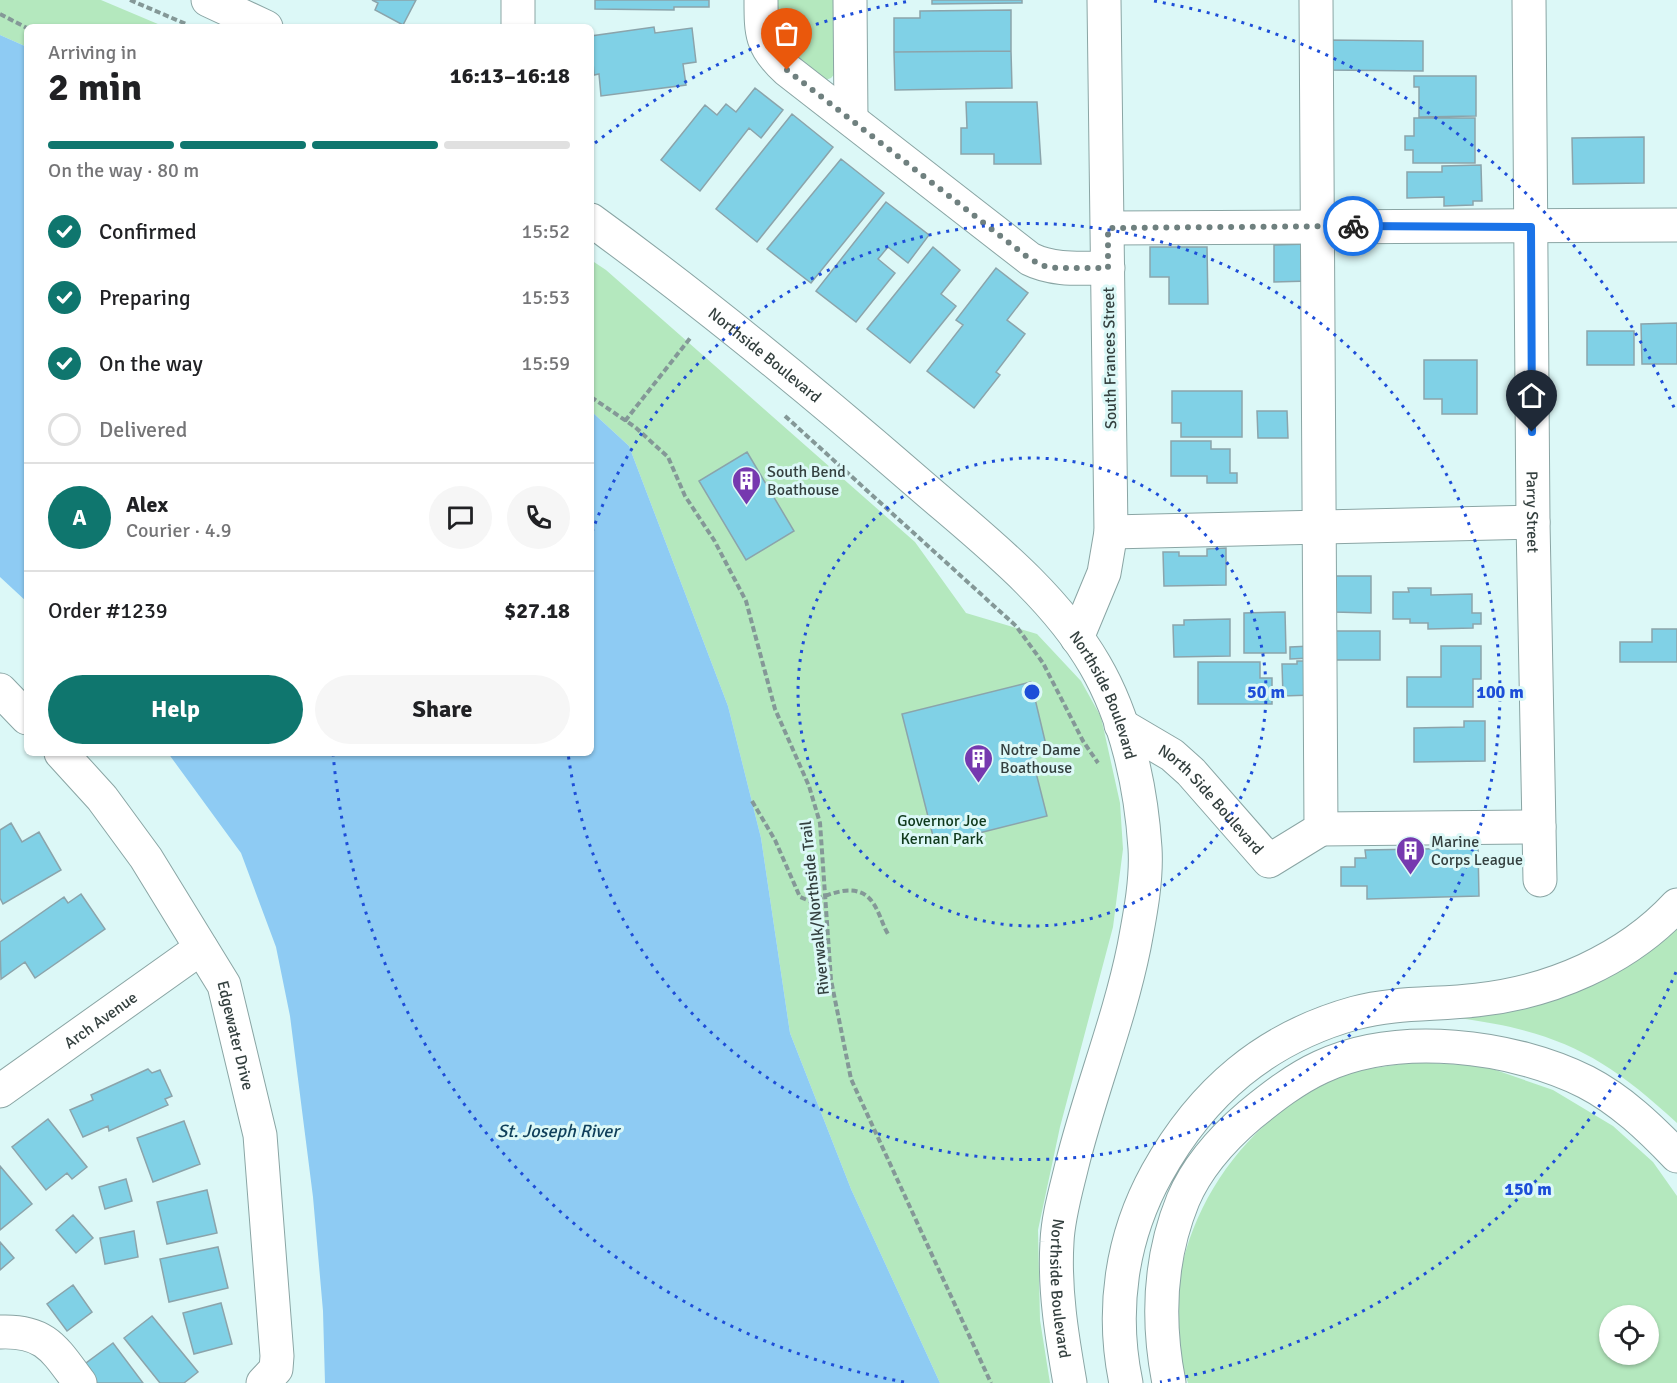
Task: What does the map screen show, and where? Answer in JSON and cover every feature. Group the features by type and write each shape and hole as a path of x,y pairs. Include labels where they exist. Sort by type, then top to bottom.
{"street":[{"path":"208,0 260,24"},
{"path":"518,0 518,24"},
{"path":"761,0 762,35 771,55 787,70 1030,259 1044,266 1057,268 1108,268"},
{"path":"850,0 851,118"},
{"name":"South Frances Street","path":"1077,638 1104,573 1111,532 1104,0"},
{"path":"1316,0 1321,829 1539,827"},
{"name":"Parry Street","path":"1529,0 1533,522 1540,879"},
{"name":"Northside Boulevard","path":"594,222 674,280 833,409 1026,579 1062,616 1094,664 1115,705 1139,803 1145,851 1133,948 1119,1005 1078,1141 1057,1240 1060,1322 1070,1383"},
{"path":"1108,228 1677,225"},
{"path":"1111,532 1533,522"},
{"path":"0,690 24,715"},
{"name":"North Side Boulevard","path":"1121,725 1179,761 1269,861 1321,829"},
{"name":"Edgewater Drive","path":"64,756 102,798 146,858 224,985 260,1135 269,1376"},
{"path":"1126,1383 1118,1318 1131,1229 1148,1190 1168,1154 1198,1112 1235,1073 1273,1048 1356,1013 1401,1005 1478,1000 1550,984 1593,967 1635,943 1677,905"},
{"name":"Arch Avenue","path":"0,1091 201,948"},
{"path":"1169,1383 1162,1343 1165,1266 1166,1254 1184,1199 1207,1159 1236,1127 1278,1093 1322,1066 1370,1052 1423,1045 1486,1050 1538,1061 1587,1083 1631,1112 1677,1156"},
{"path":"0,1332 18,1331 51,1345 80,1383"}],"path":[{"path":"130,0 185,24"},
{"path":"0,14 24,26"},
{"path":"683,328 701,343"},
{"path":"625,421 693,335"},
{"name":"Riverwalk/Northside Trail","path":"594,399 625,421 668,458 685,496 714,540 746,601 775,709 809,786 820,823 831,980 851,1079 991,1383"},
{"path":"779,411 1016,626 1042,663 1083,741 1100,766"},
{"path":"752,801 775,840 800,897 812,902 834,891 861,892 872,900 888,934"}],"green space":[{"path":"0,0 101,0 158,24 24,24 24,46 0,35"},
{"path":"770,0 842,0 839,69 831,78 823,81 784,54"},
{"name":"Governor Joe Kernan Park","path":"594,262 606,270 915,542 966,613 1037,634 1081,681 1101,717 1120,803 1123,849 1113,927 1060,1127 1038,1230 1040,1320 1050,1383 940,1383 851,1189 790,1033 761,838 728,706 629,446 594,414"},
{"path":"1677,920 1677,1123 1626,1080 1602,1063 1577,1050 1524,1030 1458,1018 1459,1013"},
{"path":"1413,1062 1484,1066 1553,1090 1613,1126 1653,1162 1677,1196 1677,1383 1188,1383 1177,1336 1178,1288 1189,1241 1209,1196 1236,1155 1270,1120 1310,1092 1354,1072"}],"water":[{"path":"0,35 24,46 24,599 0,577"},
{"name":"St. Joseph River","path":"594,414 629,446 728,706 761,838 790,1033 851,1189 940,1383 325,1383 323,1311 313,1197 290,1016 276,947 241,853 170,756 594,756"}],"building":[{"path":"372,0 416,0 404,24 375,10 378,3"},
{"path":"595,0 709,0 709,7 674,7 674,10 595,9"},
{"path":"932,0 1022,0 1022,3 932,4"},
{"path":"1011,10 1011,51 894,52 894,18 920,18 920,11"},
{"path":"654,27 655,33 692,28 696,62 683,64 686,85 601,96 599,74 594,75 594,36"},
{"path":"1327,40 1423,41 1423,71 1327,70"},
{"path":"1011,51 1012,88 895,90 894,52"},
{"path":"1414,76 1476,76 1476,116 1419,117 1419,87 1414,87"},
{"path":"755,88 783,110 761,138 749,128 700,191 661,160 705,105 717,115 726,104 736,112"},
{"path":"966,102 1037,102 1041,164 994,164 994,154 961,154 961,128 967,128"},
{"path":"792,114 833,147 757,242 716,209"},
{"path":"1414,118 1475,118 1475,163 1413,163 1413,150 1405,150 1405,136 1414,136"},
{"path":"1644,137 1644,183 1573,184 1572,138"},
{"path":"841,159 884,193 811,283 767,249"},
{"path":"1481,165 1482,201 1473,201 1473,205 1444,206 1444,197 1407,198 1407,172 1442,172 1442,166"},
{"path":"886,202 929,235 908,263 888,247 878,259 895,273 856,322 816,291"},
{"path":"1308,244 1309,281 1274,282 1274,245"},
{"path":"933,247 960,270 941,294 956,306 910,363 867,329"},
{"path":"1150,247 1207,247 1208,304 1169,304 1169,277 1150,277"},
{"path":"996,268 1028,293 1007,320 1025,334 996,372 1000,375 974,408 927,371 963,325 956,320"},
{"path":"1677,323 1677,364 1642,364 1641,324"},
{"path":"1587,331 1634,331 1634,365 1587,365"},
{"path":"1424,360 1477,360 1477,414 1442,414 1442,399 1424,399"},
{"path":"1172,391 1242,391 1242,437 1181,437 1181,423 1172,423"},
{"path":"1257,411 1287,411 1288,438 1258,438"},
{"path":"1171,441 1211,441 1211,449 1230,449 1230,473 1237,473 1237,483 1207,483 1207,476 1171,476"},
{"name":"South Bend Boathouse","path":"747,452 794,531 746,560 699,481"},
{"path":"1226,548 1226,585 1164,586 1163,552 1179,552 1179,556 1207,556 1207,549"},
{"path":"1335,576 1371,576 1371,613 1334,612"},
{"path":"1408,588 1431,588 1431,595 1472,594 1472,613 1481,613 1481,624 1473,624 1473,628 1428,629 1428,623 1410,623 1410,619 1393,619 1393,592 1409,592"},
{"path":"1285,612 1286,653 1244,653 1244,613"},
{"path":"1230,619 1230,656 1174,657 1173,625 1184,625 1184,620"},
{"path":"1652,629 1677,629 1677,662 1620,662 1620,642 1652,642"},
{"path":"1329,631 1380,631 1380,660 1329,660"},
{"path":"1311,646 1311,658 1290,659 1290,647"},
{"path":"1441,646 1481,646 1481,679 1473,679 1473,707 1407,707 1407,677 1441,677"},
{"path":"1297,661 1311,661 1312,695 1283,696 1282,664 1297,664"},
{"path":"1198,662 1260,662 1260,678 1272,678 1272,704 1198,704"},
{"name":"Notre Dame Boathouse","path":"1031,682 1046,745 1030,749 1047,816 935,844 902,714"},
{"path":"1464,721 1485,721 1485,761 1414,762 1414,728 1464,727"},
{"path":"11,823 22,842 39,832 61,870 3,904 0,898 0,830"},
{"name":"Marine Corps League","path":"1478,848 1479,896 1367,899 1367,886 1341,886 1341,867 1355,867 1355,858 1366,858 1365,850"},
{"path":"81,894 105,929 35,978 25,962 1,979 0,942 64,897 68,903"},
{"path":"148,1069 152,1073 160,1070 172,1096 165,1099 168,1105 109,1131 108,1126 83,1137 70,1110 93,1100 91,1095"},
{"path":"48,1119 87,1167 72,1179 67,1173 46,1190 12,1147"},
{"path":"184,1121 200,1164 153,1182 137,1138"},
{"path":"0,1166 32,1204 0,1230"},
{"path":"126,1179 132,1201 105,1209 99,1187"},
{"path":"207,1190 217,1233 167,1244 157,1202"},
{"path":"73,1215 93,1238 76,1253 56,1230"},
{"path":"134,1231 138,1257 105,1264 100,1238"},
{"path":"0,1242 14,1258 0,1270"},
{"path":"218,1247 228,1288 169,1302 160,1259"},
{"path":"73,1285 92,1312 67,1331 47,1304"},
{"path":"221,1303 232,1344 194,1354 183,1313"},
{"path":"152,1316 198,1372 184,1383 160,1383 124,1338"},
{"path":"113,1343 143,1383 95,1383 82,1366"}],"way so far":[{"path":"787,70 1030,259 1044,266 1108,268 1108,228 1353,226"}],"place":[{"name":"South Bend Boathouse","path":"746,506"},
{"name":"Notre Dame Boathouse","path":"979,784"},
{"name":"Marine Corps League","path":"1410,876"}],"route":[{"path":"1353,226 1531,227 1532,432"}]}
